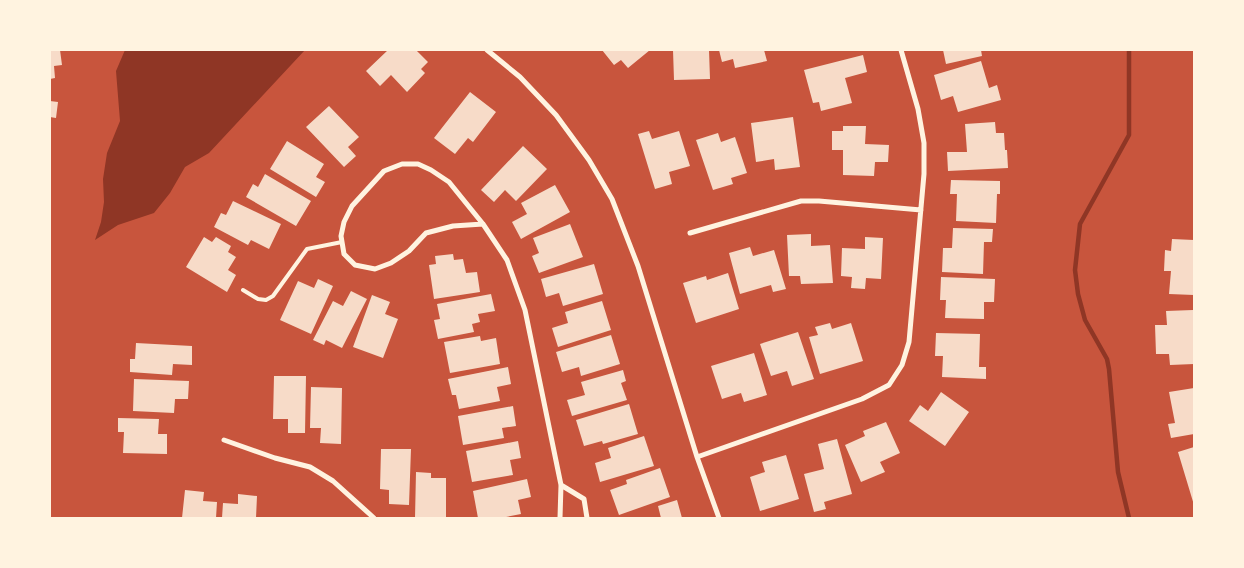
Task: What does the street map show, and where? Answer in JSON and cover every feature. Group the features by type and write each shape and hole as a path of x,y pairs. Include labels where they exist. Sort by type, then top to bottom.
{"street":[{"path":"487,50 520,77 556,114 589,160 612,199 638,266 697,457 720,518"},
{"path":"697,457 862,399 889,385 902,365 909,342 924,174 924,143 918,109 901,50"},
{"path":"484,224 453,226 426,233 409,251 391,263 375,269 355,265 344,254 341,236 344,222 352,206 384,171 402,164 418,164 449,182 484,224 507,260 525,310 561,485 560,518"},
{"path":"690,232 801,201 921,210"},
{"path":"224,440 276,458 310,467 334,481 374,518"},
{"path":"561,485 584,499 587,518"}],"lane":[{"path":"243,290 258,299 266,300 273,296 307,249 342,242"}],"shaded area":[{"path":"125,50 305,50 209,153 185,167 170,193 154,213 118,225 95,240 101,222 104,202 103,179 107,153 120,121 116,71"}],"building":[{"path":"50,50 60,50 62,65 54,66 55,78 50,79"},
{"path":"388,50 416,50 428,62 421,69 425,73 407,92 391,75 380,86 366,71"},
{"path":"602,50 650,50 628,68 621,60 614,65"},
{"path":"673,50 709,50 710,79 674,80"},
{"path":"719,50 764,50 767,61 735,68 733,59 722,62"},
{"path":"943,50 981,50 982,56 946,64"},
{"path":"863,55 867,72 845,78 852,103 821,111 819,102 813,103 804,70"},
{"path":"981,61 989,88 997,85 1001,100 958,112 953,96 941,100 934,75"},
{"path":"470,92 496,112 473,142 468,138 455,154 434,138"},
{"path":"50,101 58,102 56,118 50,117"},
{"path":"329,106 359,137 348,147 356,156 344,167 306,127"},
{"path":"793,117 800,167 775,170 774,159 756,162 751,123"},
{"path":"995,122 996,133 1004,133 1008,168 948,171 947,152 967,152 965,124"},
{"path":"843,126 866,126 865,144 889,145 888,162 875,162 874,176 843,175 843,150 832,150 832,131 843,131"},
{"path":"649,131 652,139 679,131 690,166 669,172 672,184 655,189 638,134"},
{"path":"718,133 721,142 735,137 747,173 731,178 733,184 713,190 696,140"},
{"path":"287,141 324,164 316,177 325,182 316,197 270,169"},
{"path":"523,146 547,169 516,201 505,190 494,202 481,190"},
{"path":"265,174 311,201 296,226 246,197 253,184 258,187"},
{"path":"951,180 1000,181 1000,194 997,194 996,223 956,221 957,194 950,194"},
{"path":"555,185 570,212 521,239 512,222 527,214 521,203"},
{"path":"233,201 281,224 269,249 251,240 248,245 214,227 221,213 226,215"},
{"path":"570,224 583,257 539,273 532,256 539,253 533,238"},
{"path":"953,228 993,229 992,242 984,242 983,274 942,272 943,248 952,248"},
{"path":"811,234 811,246 830,245 833,283 801,284 800,276 789,276 787,235"},
{"path":"204,237 212,242 216,237 231,246 228,252 236,257 228,270 236,275 227,292 186,267"},
{"path":"865,237 883,238 881,279 866,278 865,289 851,288 852,277 841,276 842,248 865,249"},
{"path":"1172,239 1194,240 1194,295 1169,294 1171,271 1164,271 1165,250 1171,251"},
{"path":"750,247 753,256 774,250 786,289 773,292 771,285 740,294 729,253"},
{"path":"453,254 454,260 463,259 466,273 477,272 480,292 434,299 429,265 436,264 435,256"},
{"path":"594,264 603,294 563,306 559,293 546,297 541,279"},
{"path":"728,273 739,309 696,323 683,283 706,276 707,280"},
{"path":"941,277 995,279 994,302 984,302 984,319 945,318 946,300 940,300"},
{"path":"318,279 333,286 311,334 280,320 298,281 314,288"},
{"path":"351,291 367,299 342,348 326,340 324,345 313,340 333,301 343,306"},
{"path":"491,294 495,311 478,314 480,322 472,324 474,332 438,339 434,320 440,319 437,304"},
{"path":"372,295 390,302 385,314 398,319 383,358 353,347"},
{"path":"602,301 611,330 558,347 552,328 568,323 565,312"},
{"path":"1193,310 1194,364 1170,365 1169,354 1156,354 1155,325 1167,325 1166,311"},
{"path":"830,323 832,329 851,323 863,361 820,374 809,337 818,335 815,327"},
{"path":"798,332 814,379 792,386 787,371 771,376 760,344"},
{"path":"936,333 980,334 979,367 986,367 986,379 942,377 943,356 935,356"},
{"path":"611,335 620,364 581,376 579,367 562,372 556,352"},
{"path":"480,336 481,341 496,338 500,364 450,373 444,342"},
{"path":"136,343 192,346 192,365 173,364 172,375 130,372 130,359 135,359"},
{"path":"754,353 767,395 744,402 741,393 722,399 711,366"},
{"path":"508,367 511,384 497,387 500,401 459,409 456,395 452,395 448,379"},
{"path":"623,370 626,381 621,383 627,400 572,416 567,400 585,395 581,382"},
{"path":"274,376 306,376 305,433 288,433 288,419 273,419"},
{"path":"134,379 189,381 188,399 175,399 174,413 133,411"},
{"path":"311,387 342,388 341,444 320,443 321,428 310,428"},
{"path":"1194,388 1194,434 1171,438 1168,424 1175,423 1169,392"},
{"path":"941,392 969,412 945,446 909,421 920,405 928,411"},
{"path":"629,404 638,434 603,444 602,441 584,446 576,420"},
{"path":"513,406 516,426 502,428 504,438 463,445 458,416"},
{"path":"118,418 159,419 158,434 167,434 167,454 123,453 124,432 118,432"},
{"path":"886,422 900,453 880,462 885,472 861,482 845,445 865,436 863,431"},
{"path":"644,436 654,466 600,482 595,463 611,458 608,448"},
{"path":"837,439 852,494 824,502 826,509 814,512 804,474 824,469 818,444"},
{"path":"518,441 521,458 510,460 513,475 472,482 466,451"},
{"path":"1194,447 1194,505 1178,452"},
{"path":"381,449 411,449 409,505 389,504 389,490 380,489"},
{"path":"786,455 799,499 760,511 750,477 765,472 762,462"},
{"path":"660,468 670,497 619,515 610,490 627,484 626,480"},
{"path":"416,472 431,473 431,478 446,478 446,518 415,518"},
{"path":"527,479 531,497 518,500 521,514 501,518 478,518 473,491"},
{"path":"185,490 204,492 203,501 217,502 216,518 182,518"},
{"path":"238,494 257,496 256,518 222,518 223,503 238,504"},
{"path":"677,500 682,518 661,518 658,506"}],"waterway":[{"path":"1129,50 1129,135 1080,224 1075,270 1078,294 1085,320 1107,359 1118,472 1129,518"}]}
